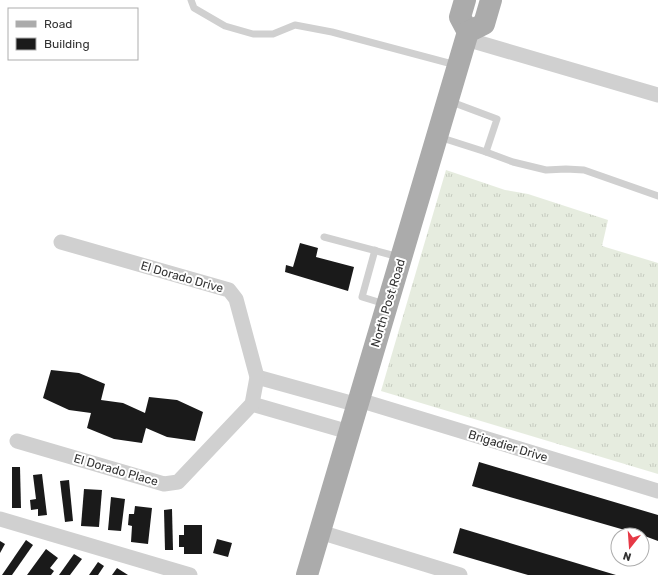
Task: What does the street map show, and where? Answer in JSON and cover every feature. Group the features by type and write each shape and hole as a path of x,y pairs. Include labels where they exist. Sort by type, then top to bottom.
{"main road":[{"path":"465,0 460,17 467,35 484,24 491,0"},
{"name":"North Post Road","path":"307,575 467,35"}],"street":[{"path":"467,35 658,95"},
{"name":"El Dorado Drive","path":"61,242 229,290 236,299 257,377"},
{"path":"349,432 252,404 257,377 358,402"},
{"name":"Brigadier Drive","path":"358,402 658,491"},
{"name":"El Dorado Place","path":"17,440 164,484 170,484 178,482 252,404"},
{"path":"0,519 190,575"},
{"path":"320,532 460,575"}],"lane":[{"path":"191,0 194,8 225,26 253,34 273,34 295,25 332,32 458,66"},
{"path":"448,101 497,119 486,152"},
{"path":"437,136 513,162 546,170 566,168 584,170 658,196"},
{"path":"324,237 401,258"},
{"path":"375,250 362,297 387,305"}],"green space":[{"path":"446,170 505,190 528,194 608,220 602,246 658,263 658,474 381,391"}],"building":[{"path":"300,243 318,248 316,257 354,267 348,291 285,272 286,265 293,267"},
{"path":"51,370 79,373 105,384 101,400 123,403 145,413 149,397 177,400 203,412 195,441 167,437 146,428 142,443 114,439 87,428 91,413 69,410 43,398"},
{"path":"479,462 658,515 658,541 650,538 650,527 614,527 472,486"},
{"path":"12,467 20,467 21,508 12,508"},
{"path":"42,474 47,515 38,516 38,509 31,510 30,500 36,499 33,475"},
{"path":"69,480 73,521 65,522 60,481"},
{"path":"84,489 102,490 99,527 81,526"},
{"path":"111,497 125,499 121,531 108,530"},
{"path":"135,506 152,508 148,544 131,542 132,526 128,525 129,514 134,514"},
{"path":"172,509 173,550 165,550 164,510"},
{"path":"184,525 202,525 202,554 184,554 184,547 179,547 179,535 184,535"},
{"path":"460,528 616,575 528,575 453,553"},
{"path":"217,539 232,543 228,557 213,553"},
{"path":"26,540 33,545 12,575 2,575"},
{"path":"0,541 5,544 0,553"},
{"path":"46,549 58,558 50,568 54,571 51,575 27,575"},
{"path":"74,554 82,559 70,575 59,575"},
{"path":"98,562 104,566 98,575 89,575"},
{"path":"117,568 128,575 112,575"}]}
